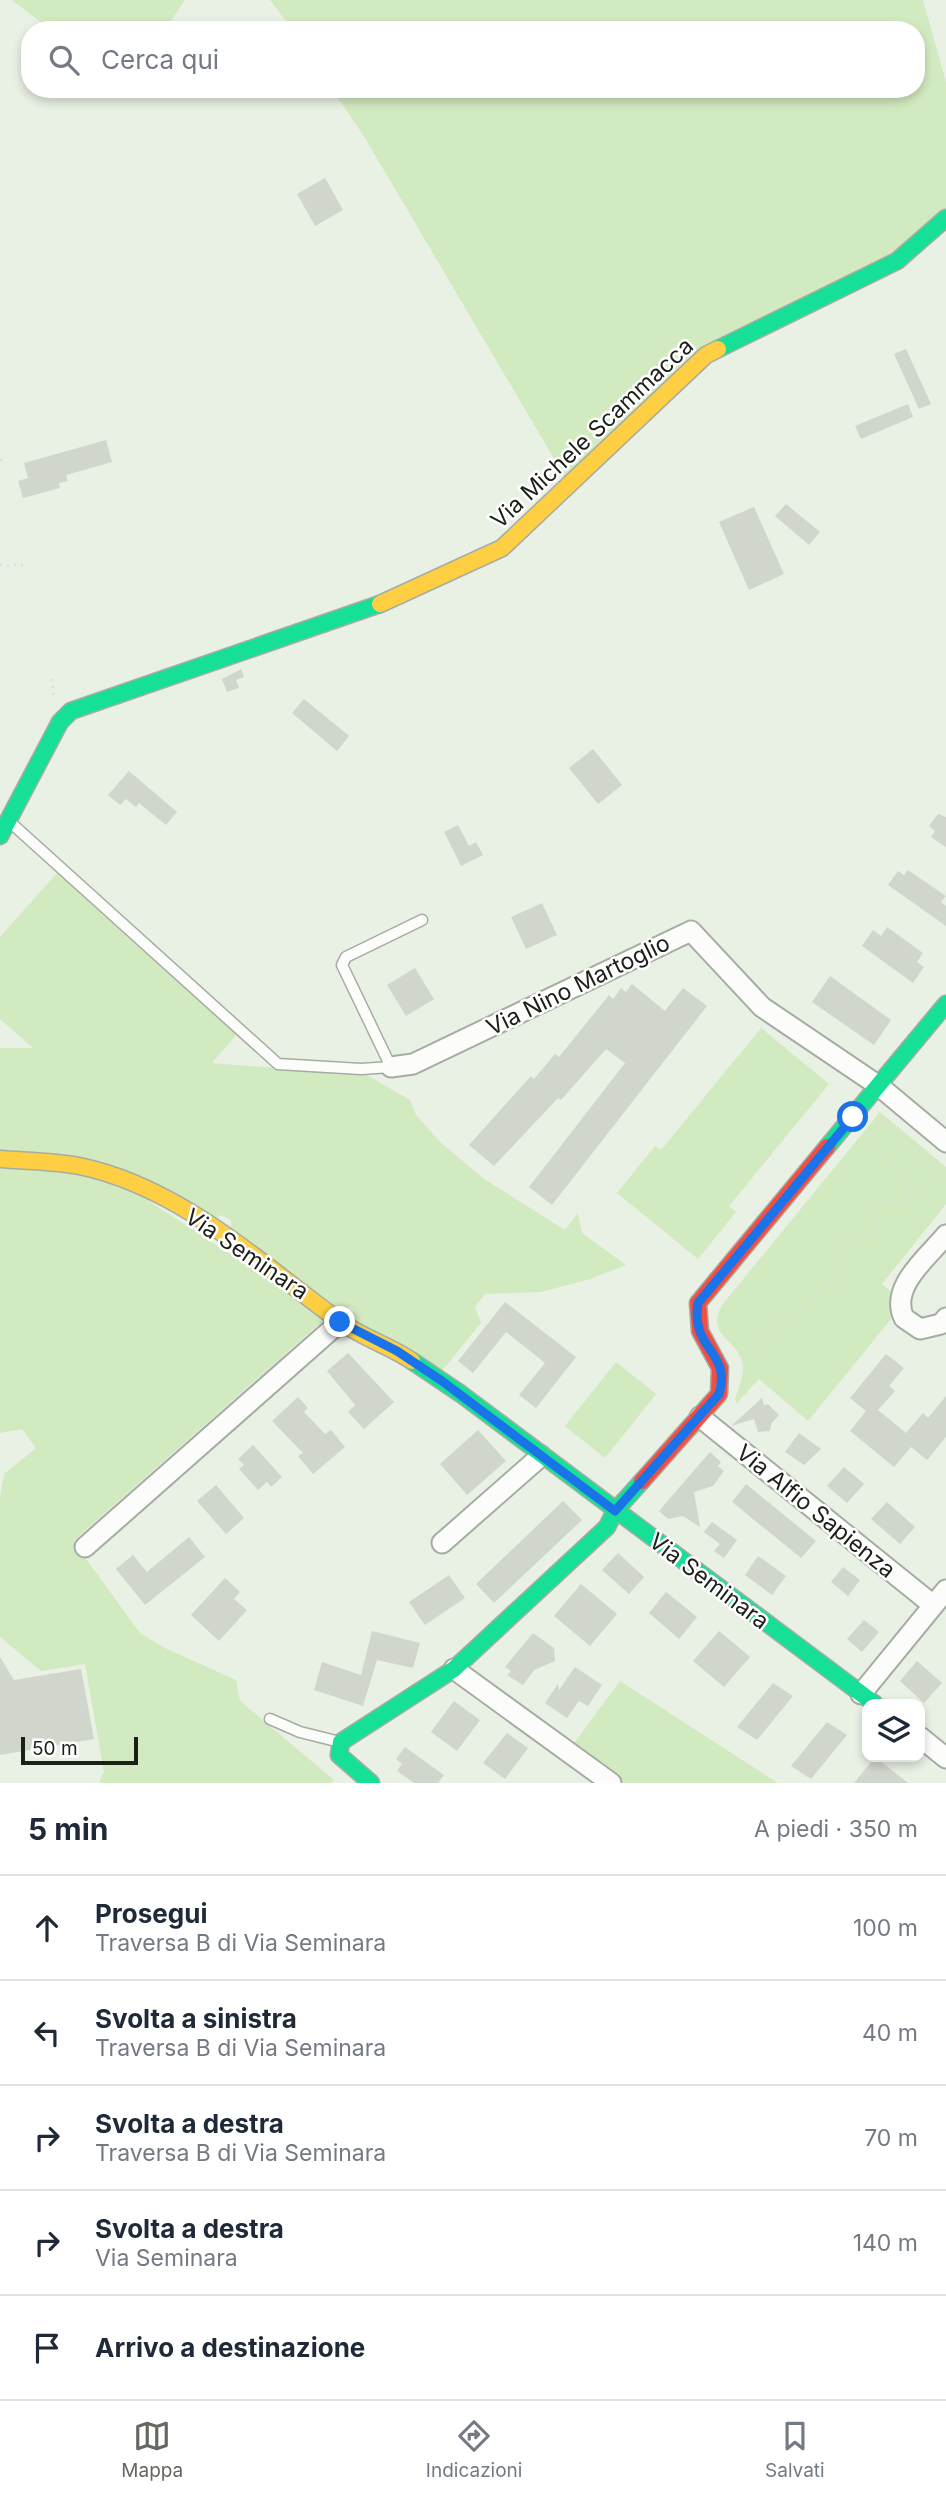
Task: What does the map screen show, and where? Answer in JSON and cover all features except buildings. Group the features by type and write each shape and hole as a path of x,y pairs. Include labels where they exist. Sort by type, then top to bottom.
{"street":[{"name":"Via Michele Scammacca","path":"5,829 60,722 71,710 370,608 502,548 706,355 897,261 946,218"},
{"name":"Via Nino Martoglio","path":"391,1067 413,1064 691,931 762,1007 878,1086 946,1142"},
{"path":"371,1783 339,1755 341,1742 454,1669 607,1527 615,1511 719,1394 722,1369 699,1333 695,1321 698,1303 946,1004"},
{"name":"Via Seminara","path":"0,1159 79,1166 113,1176 155,1194 217,1230 284,1276 340,1322 397,1351 461,1394 868,1699"},
{"path":"946,1235 904,1286 899,1298 904,1318 920,1329 941,1324 946,1318"},
{"path":"85,1546 340,1322"},
{"name":"Via Alfio Sapienza","path":"700,1417 933,1605"},
{"path":"442,1543 541,1456"},
{"path":"868,1699 946,1590"},
{"path":"454,1669 611,1783"},
{"path":"925,1741 946,1758"}],"lane":[{"path":"5,829 278,1064 361,1069 391,1067 342,965 346,957 422,920"},
{"path":"270,1719 300,1732 341,1742"}],"path":[{"path":"0,460 7,462"},
{"path":"0,565 23,565"},
{"path":"738,1355 763,1341 836,1276 843,1242 875,1232 877,1204 912,1201 908,1178 881,1156 870,1140 871,1132 879,1122 884,1121 946,1172"}],"green space":[{"path":"12,0 185,0 171,21 39,21"},
{"path":"270,0 923,0 946,82 946,210 908,246 696,352 566,479 365,138 338,98 925,98 925,21 286,21"},
{"path":"57,873 238,1033 212,1063 367,1075 410,1100 416,1115 440,1142 484,1179 565,1230 578,1213 582,1233 626,1265 590,1279 541,1292 485,1294 475,1307 481,1323 441,1372 350,1319 355,1310 349,1306 343,1315 231,1233 231,1221 222,1215 211,1221 0,1152 0,1048 33,1048 0,1019 0,937"},
{"path":"761,1028 829,1084 729,1206 736,1212 698,1259 617,1193 655,1146 661,1150"},
{"path":"880,1112 946,1167 946,1204 882,1284 891,1292 891,1319 808,1421 759,1379 737,1403 735,1400 743,1367 741,1358 717,1324 722,1305"},
{"path":"0,1165 86,1176 141,1196 327,1317 73,1541 140,1633 165,1648 236,1680 240,1701 334,1780 331,1783 99,1783 104,1772 85,1664 41,1671 0,1637 0,1498 4,1474 36,1448 22,1429 0,1433"},
{"path":"616,1362 656,1394 605,1458 565,1426"},
{"path":"620,1681 778,1783 624,1783 572,1746"}],"traffic: fast":[{"path":"718,349 897,261 946,218"},
{"path":"0,836 60,722 71,711 380,604"},
{"path":"827,1147 946,1004"},
{"path":"412,1361 461,1394 868,1699"},
{"path":"371,1783 339,1755 341,1742 454,1669 607,1527 615,1511 642,1481"}],"traffic: slow":[{"path":"380,604 502,548 706,355 718,349"},
{"path":"0,1159 79,1166 150,1190 216,1229 347,1326 412,1361"}],"traffic: jam":[{"path":"642,1481 719,1394 720,1368 700,1331 698,1303 827,1147"}],"route":[{"path":"340,1322 397,1351 461,1394 615,1511 719,1394 722,1369 699,1333 695,1321 698,1303 853,1117"}]}
